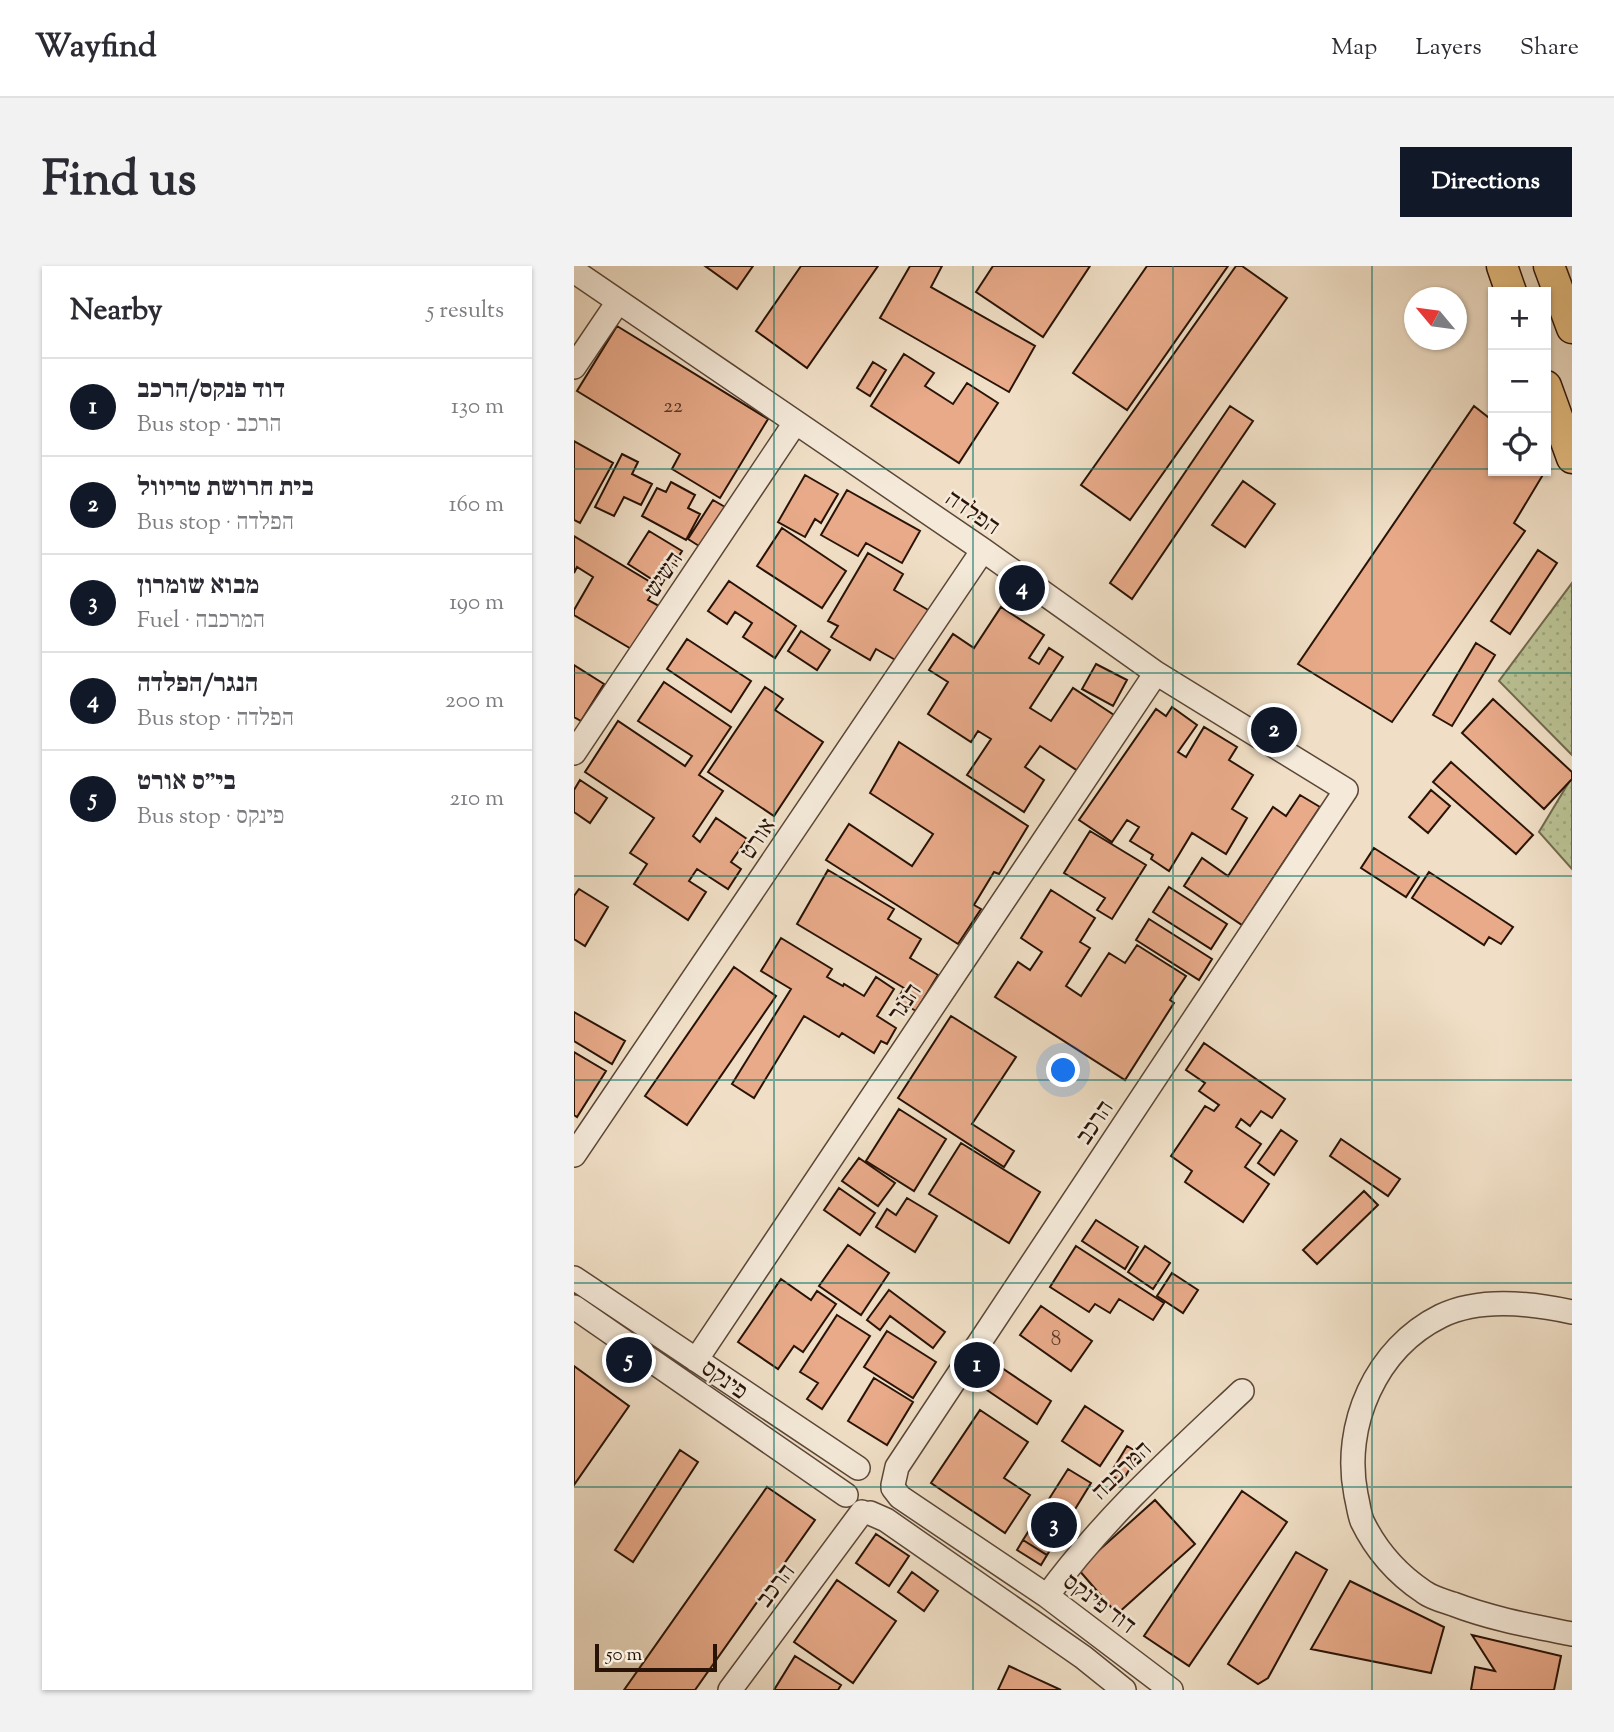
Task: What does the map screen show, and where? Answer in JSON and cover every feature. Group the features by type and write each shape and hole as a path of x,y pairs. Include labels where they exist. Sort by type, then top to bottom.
{"main road":[{"path":"1502,266 1509,287"},
{"path":"1549,266 1572,328"},
{"path":"1551,400 1572,458"}],"street":[{"name":"הפלדה","path":"574,271 983,550 1156,673 1346,790"},
{"path":"574,367 618,302"},
{"name":"השיש","path":"574,753 795,423"},
{"name":"אורט","path":"574,1156 983,550"},
{"name":"הנגר","path":"696,1360 1156,673"},
{"name":"הרכב","path":"893,1487 897,1467 1346,790"},
{"path":"574,1278 858,1468"},
{"path":"1572,1311 1491,1302 1442,1315 1402,1343 1373,1380 1356,1425 1352,1472 1361,1518 1385,1560 1425,1594 1483,1615 1572,1634"},
{"name":"פינקס","path":"574,1307 846,1495"},
{"name":"המרכבה","path":"1047,1596 1107,1521 1242,1391"},
{"path":"866,1512 884,1507 893,1495 889,1475 878,1466 864,1465 847,1480 846,1495 855,1508 886,1520 1083,1657 1124,1690"},
{"name":"דוד פינקס","path":"893,1487 900,1497 1047,1596 1171,1690"},
{"name":"הרכב","path":"730,1690 866,1512"}],"green space":[{"path":"1572,583 1572,755 1499,681"},
{"path":"1572,777 1572,869 1539,832"}],"building":[{"path":"705,266 753,266 737,289"},
{"path":"801,266 878,266 807,368 756,331"},
{"path":"910,266 942,266 931,287 1035,346 1009,392 880,318"},
{"path":"993,266 1090,266 1043,337 976,292"},
{"path":"1147,266 1228,266 1127,410 1073,373"},
{"path":"1236,266 1242,266 1287,298 1130,520 1081,485"},
{"path":"617,326 768,419 720,498 672,469 680,454 577,391"},
{"path":"904,354 934,373 925,386 953,404 967,383 998,403 959,463 871,406"},
{"path":"873,362 886,370 870,396 857,388"},
{"path":"1230,406 1253,421 1132,599 1110,583"},
{"path":"1474,406 1488,417 1488,476 1542,476 1514,523 1525,531 1392,722 1298,664"},
{"path":"574,441 613,463 580,523 574,520"},
{"path":"622,454 638,462 632,474 652,484 641,505 624,497 614,516 595,507"},
{"path":"805,475 838,494 821,523 815,519 805,537 778,522"},
{"path":"1243,481 1275,504 1245,547 1212,525"},
{"path":"671,482 695,495 688,508 700,514 686,540 642,516 657,488 666,492"},
{"path":"847,490 920,531 902,563 866,543 858,556 821,535"},
{"path":"713,500 725,507 699,546 688,539"},
{"path":"782,528 846,571 822,608 757,566"},
{"path":"649,531 682,551 661,585 628,564"},
{"path":"574,536 657,586 648,600 659,606 633,650 574,615 574,610 593,577 577,567 574,573"},
{"path":"1538,550 1557,563 1510,634 1491,621"},
{"path":"868,553 903,574 894,590 930,611 899,662 876,649 870,660 831,637 838,626 828,621"},
{"path":"729,581 796,626 775,658 743,637 752,623 735,612 727,624 708,611"},
{"path":"1001,607 1044,635 1029,658 1039,664 1049,648 1063,657 1030,708 1051,721 1073,688 1114,715 1078,771 1040,746 1025,767 1044,780 1024,812 967,775 991,739 978,731 971,742 928,714 948,682 929,670 953,634 974,648"},
{"path":"801,631 830,650 817,670 788,651"},
{"path":"687,639 751,681 731,712 667,669"},
{"path":"1476,643 1495,655 1452,726 1433,715"},
{"path":"1096,664 1127,680 1113,706 1082,689"},
{"path":"574,665 604,684 581,721 574,717"},
{"path":"664,682 731,727 699,775 723,791 693,836 700,842 716,818 747,839 731,862 741,869 728,889 697,869 689,881 706,892 688,920 634,884 647,864 630,853 654,818 585,772 618,721 685,766 692,756 638,721"},
{"path":"765,687 783,699 775,710 823,742 774,816 708,772"},
{"path":"1493,699 1572,772 1572,779 1544,809 1462,733"},
{"path":"1172,707 1197,725 1178,752 1186,757 1204,727 1237,747 1229,760 1253,775 1232,809 1247,818 1226,854 1192,833 1169,871 1151,859 1153,855 1130,841 1139,827 1127,820 1112,842 1079,820 1156,709 1166,716"},
{"path":"899,742 1028,826 999,874 994,872 974,905 981,909 958,944 826,860 849,824 912,866 933,834 870,793"},
{"path":"1451,762 1533,835 1516,854 1433,782"},
{"path":"580,780 607,798 590,823 574,812 574,790"},
{"path":"1431,790 1450,806 1428,833 1409,817"},
{"path":"1300,795 1320,807 1242,925 1184,886 1202,858 1228,876 1273,807 1286,816"},
{"path":"1090,831 1146,865 1112,919 1097,910 1105,898 1064,873"},
{"path":"1374,848 1419,877 1406,897 1361,868"},
{"path":"828,870 894,909 888,919 921,939 910,958 938,975 916,1011 897,1000 904,988 797,924"},
{"path":"1429,872 1513,927 1501,944 1489,937 1484,945 1412,898"},
{"path":"1169,887 1227,924 1211,949 1153,912"},
{"path":"579,889 608,907 585,946 574,939 574,896"},
{"path":"1051,890 1095,918 1080,942 1090,948 1066,986 1081,996 1109,953 1125,963 1137,945 1186,976 1170,1000 1174,1003 1125,1080 995,997 1018,962 1030,970 1042,952 1021,938"},
{"path":"1149,919 1212,959 1199,980 1136,940"},
{"path":"781,938 832,969 827,977 864,996 876,977 894,989 877,1016 896,1028 887,1044 881,1041 874,1053 842,1033 839,1037 804,1016 754,1098 732,1084 791,989 761,971"},
{"path":"734,967 776,996 687,1125 645,1096"},
{"path":"574,1012 625,1041 612,1064 574,1041"},
{"path":"951,1016 1016,1057 972,1124 1014,1151 1004,1167 898,1098"},
{"path":"1204,1043 1285,1099 1272,1118 1261,1111 1250,1126 1241,1119 1236,1127 1261,1144 1245,1167 1269,1184 1243,1222 1185,1182 1192,1171 1171,1156 1205,1106 1214,1111 1219,1105 1199,1091 1205,1083 1186,1070"},
{"path":"574,1052 606,1071 577,1117 574,1115"},
{"path":"899,1109 946,1139 914,1191 866,1161"},
{"path":"1281,1130 1297,1141 1274,1175 1258,1163"},
{"path":"1341,1139 1400,1179 1388,1196 1330,1156"},
{"path":"961,1143 1040,1192 1009,1243 929,1194"},
{"path":"859,1158 895,1183 878,1206 842,1181"},
{"path":"839,1188 875,1213 860,1235 824,1210"},
{"path":"1364,1191 1378,1205 1317,1264 1303,1250"},
{"path":"907,1198 937,1216 915,1252 876,1227 887,1209 896,1215"},
{"path":"1096,1220 1138,1247 1125,1269 1082,1241"},
{"path":"848,1245 889,1273 861,1315 819,1286"},
{"path":"1076,1246 1164,1303 1153,1320 1119,1299 1110,1313 1095,1304 1089,1312 1050,1287"},
{"path":"1145,1246 1170,1263 1153,1289 1128,1272"},
{"path":"1172,1273 1198,1290 1183,1313 1157,1296"},
{"path":"781,1279 811,1300 817,1291 836,1304 803,1352 794,1346 778,1369 738,1342"},
{"path":"889,1290 945,1332 933,1348 890,1316 880,1330 867,1320"},
{"path":"1041,1306 1092,1341 1071,1371 1020,1335"},
{"path":"837,1315 870,1336 822,1409 807,1399 818,1383 800,1372"},
{"path":"887,1331 936,1362 913,1398 864,1367"},
{"path":"996,1364 1051,1401 1037,1424 981,1386"},
{"path":"574,1366 629,1406 574,1485"},
{"path":"874,1378 913,1402 887,1445 848,1421"},
{"path":"1085,1406 1123,1431 1100,1466 1062,1441"},
{"path":"980,1410 1028,1442 1004,1478 1030,1495 1005,1533 931,1483"},
{"path":"1127,1446 1139,1453 1122,1482 1110,1474"},
{"path":"680,1450 698,1462 633,1562 615,1550"},
{"path":"1068,1469 1091,1483 1047,1555 1023,1540"},
{"path":"767,1487 815,1520 695,1690 624,1690"},
{"path":"1242,1491 1287,1522 1189,1666 1144,1636"},
{"path":"1155,1500 1195,1544 1117,1614 1078,1569"},
{"path":"876,1534 909,1556 889,1586 856,1563"},
{"path":"1023,1540 1047,1555 1041,1565 1017,1550"},
{"path":"1296,1552 1327,1570 1268,1678 1258,1684 1228,1664"},
{"path":"912,1572 938,1591 924,1611 898,1592"},
{"path":"837,1580 896,1621 853,1683 794,1642"},
{"path":"1350,1581 1444,1627 1431,1673 1311,1649"},
{"path":"1472,1635 1561,1656 1554,1690 1471,1690 1475,1667 1495,1671"},
{"path":"795,1656 841,1685 838,1690 774,1690"},
{"path":"1009,1666 1061,1690 998,1690"}],"place":[{"name":"הנגר/הפלדה","path":"1022,588"},
{"name":"בית חרושת טריוול","path":"1274,730"},
{"name":"בי״ס אורט","path":"629,1360"},
{"name":"דוד פנקס/הרכב","path":"977,1365"},
{"name":"מבוא שומרון","path":"1054,1525"}]}
